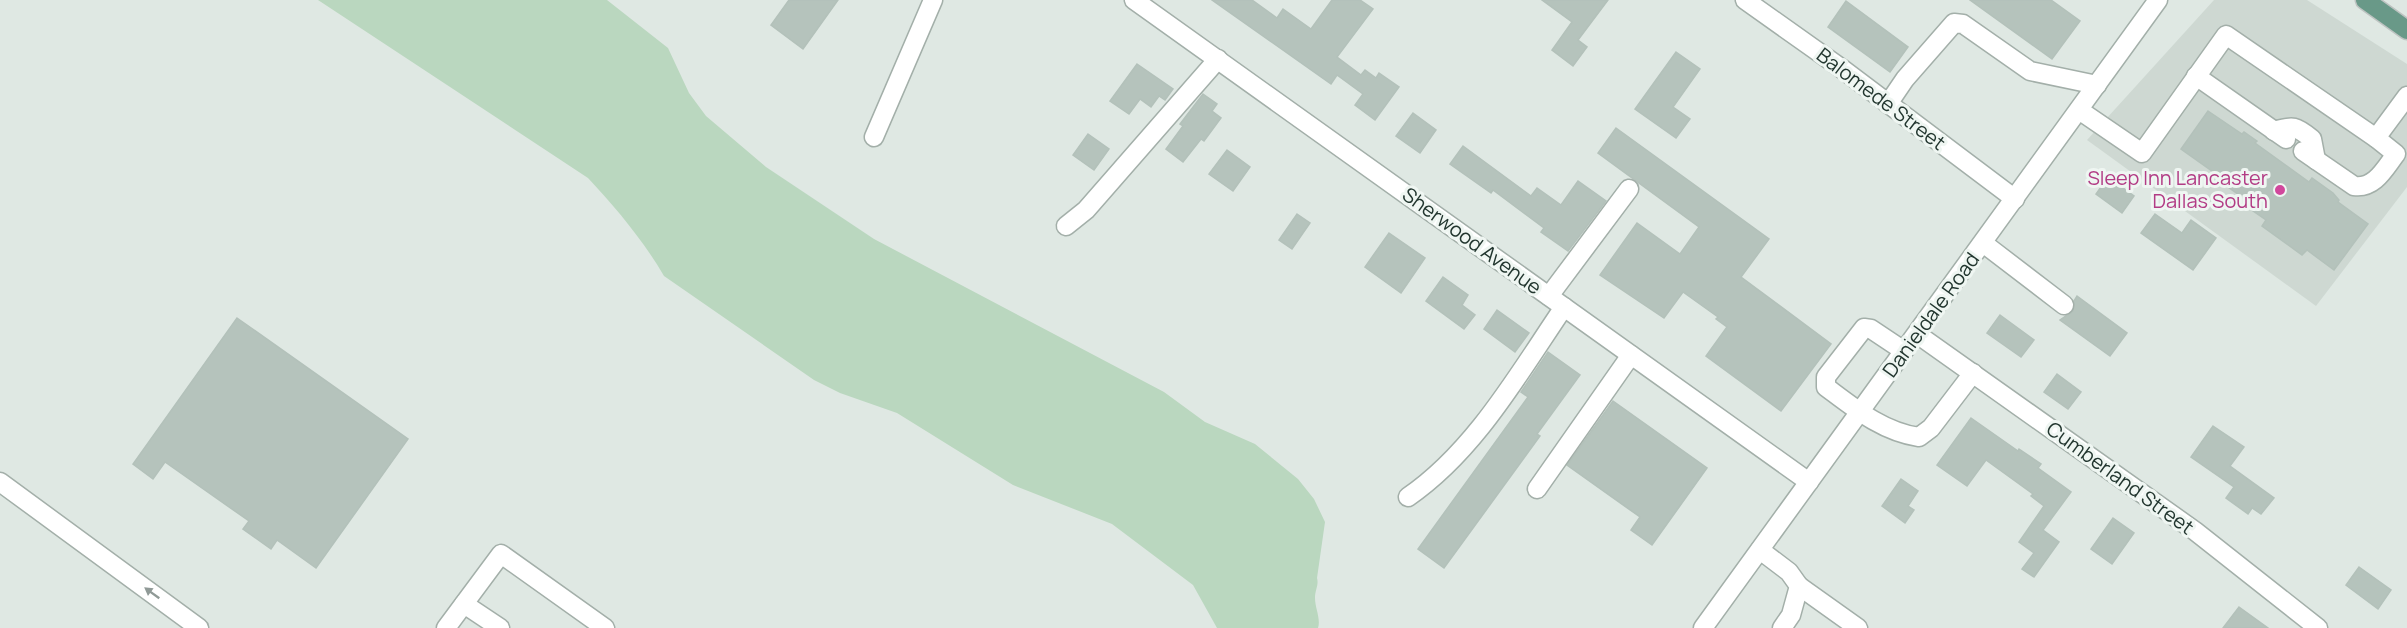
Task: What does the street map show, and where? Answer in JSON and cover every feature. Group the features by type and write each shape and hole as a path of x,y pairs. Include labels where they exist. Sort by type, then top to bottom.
{"main road":[{"path":"2365,0 2407,30"}],"street":[{"path":"874,137 933,0"},
{"name":"Sherwood Avenue","path":"1134,0 1809,482"},
{"name":"Balomede Street","path":"1745,0 2015,199"},
{"name":"Danieldale Road","path":"1703,628 2158,0"},
{"path":"1888,104 1905,79 1954,23 1963,24 2030,71 2097,85"},
{"path":"2079,110 2142,153 2196,76 2226,35 2396,154 2373,182 2362,187 2354,186 2309,156 2312,139 2298,128 2290,126 2280,135 2196,76"},
{"path":"1066,226 1086,210 1218,59"},
{"path":"2376,138 2407,96"},
{"path":"1408,497 1430,482 1493,413 1556,301 1629,189"},
{"path":"1983,243 2064,305"},
{"path":"1904,351 1871,329 1864,328 1826,377 1826,387 1860,412 1897,433 1919,437 1931,428 1973,374"},
{"name":"Cumberland Street","path":"1917,334 2195,531 2318,628"},
{"path":"1537,489 1631,355"},
{"path":"0,482 199,628"},
{"path":"1760,550 1789,572 1799,586 1858,628"},
{"path":"446,628 501,554 605,628"},
{"path":"1782,628 1791,615 1799,586"},
{"path":"464,604 500,628"}],"shaded area":[{"path":"2214,0 2307,0 2407,64 2407,187 2316,306 2087,140"}],"green space":[{"path":"318,0 607,0 668,48 689,93 706,116 766,167 874,239 1164,392 1205,422 1255,444 1298,479 1314,499 1325,522 1315,595 1318,628 1217,628 1193,585 1112,524 1013,485 897,413 840,393 814,380 664,276 629,225 588,178"}],"building":[{"path":"789,0 838,0 803,49 771,25"},
{"path":"1212,0 1252,0 1277,18 1283,9 1311,29 1332,0 1360,0 1373,9 1337,57 1361,75 1365,70 1376,78 1379,73 1399,87 1375,120 1355,105 1363,94 1337,75 1331,84"},
{"path":"1542,0 1608,0 1578,40 1587,47 1573,66 1552,50 1572,22"},
{"path":"1970,0 2051,0 2080,21 2052,59"},
{"path":"1846,1 1908,47 1890,72 1828,27"},
{"path":"1676,52 1700,69 1673,107 1690,119 1676,138 1635,109"},
{"path":"1137,64 1173,89 1165,100 1159,96 1151,107 1140,99 1129,114 1110,101"},
{"path":"1203,94 1217,104 1212,111 1221,118 1204,141 1201,139 1183,162 1166,149 1183,126 1180,124"},
{"name":"Sleep Inn Lancaster Dallas South","path":"2208,111 2242,134 2244,132 2257,141 2255,143 2309,182 2312,178 2333,193 2339,200 2338,202 2368,224 2334,270 2307,250 2302,255 2262,226 2266,220 2243,204 2246,200 2214,177 2216,174 2181,149"},
{"path":"1413,113 1436,130 1420,153 1396,136"},
{"path":"1616,128 1769,239 1741,277 1831,344 1781,411 1706,356 1727,327 1716,319 1718,317 1683,292 1664,318 1600,275 1637,223 1680,254 1699,227 1598,153"},
{"path":"1088,134 1109,149 1094,170 1073,155"},
{"path":"1463,146 1531,196 1537,188 1561,205 1578,181 1606,201 1568,251 1541,232 1544,228 1493,190 1491,193 1450,164"},
{"path":"1227,150 1250,167 1233,191 1209,174"},
{"path":"2108,177 2134,196 2122,213 2096,194"},
{"path":"1297,214 1310,223 1292,249 1279,240"},
{"path":"2155,214 2182,233 2191,220 2216,238 2193,270 2141,233"},
{"path":"1389,233 1425,258 1401,293 1365,267"},
{"path":"1443,277 1468,295 1462,305 1475,315 1464,329 1426,301"},
{"path":"2077,296 2127,333 2110,356 2060,320 2073,311"},
{"path":"1497,310 1529,333 1515,352 1484,329"},
{"path":"2000,315 2034,340 2021,357 1987,333"},
{"path":"237,318 408,439 316,568 277,540 271,549 243,529 249,521 165,462 153,479 133,464"},
{"path":"1548,352 1580,375 1537,434 1540,436 1444,568 1418,549 1528,397 1521,392"},
{"path":"2057,374 2081,392 2068,409 2044,392"},
{"path":"1613,401 1707,468 1652,545 1631,530 1640,517 1567,465"},
{"path":"1971,418 2041,464 2038,468 2071,492 2043,530 2059,542 2034,577 2022,569 2034,553 2019,542 2044,506 2031,496 2033,494 1986,460 1967,486 1937,465"},
{"path":"2213,426 2244,447 2230,466 2274,498 2261,514 2252,508 2248,514 2226,498 2234,487 2191,457"},
{"path":"1901,479 1918,491 1908,506 1914,510 1905,523 1882,506"},
{"path":"2113,518 2134,533 2112,564 2091,549"},
{"path":"2359,567 2391,590 2378,609 2346,585"},
{"path":"2239,607 2268,628 2223,628"}],"place":[{"name":"Sleep Inn Lancaster Dallas South","path":"2280,190"}]}
